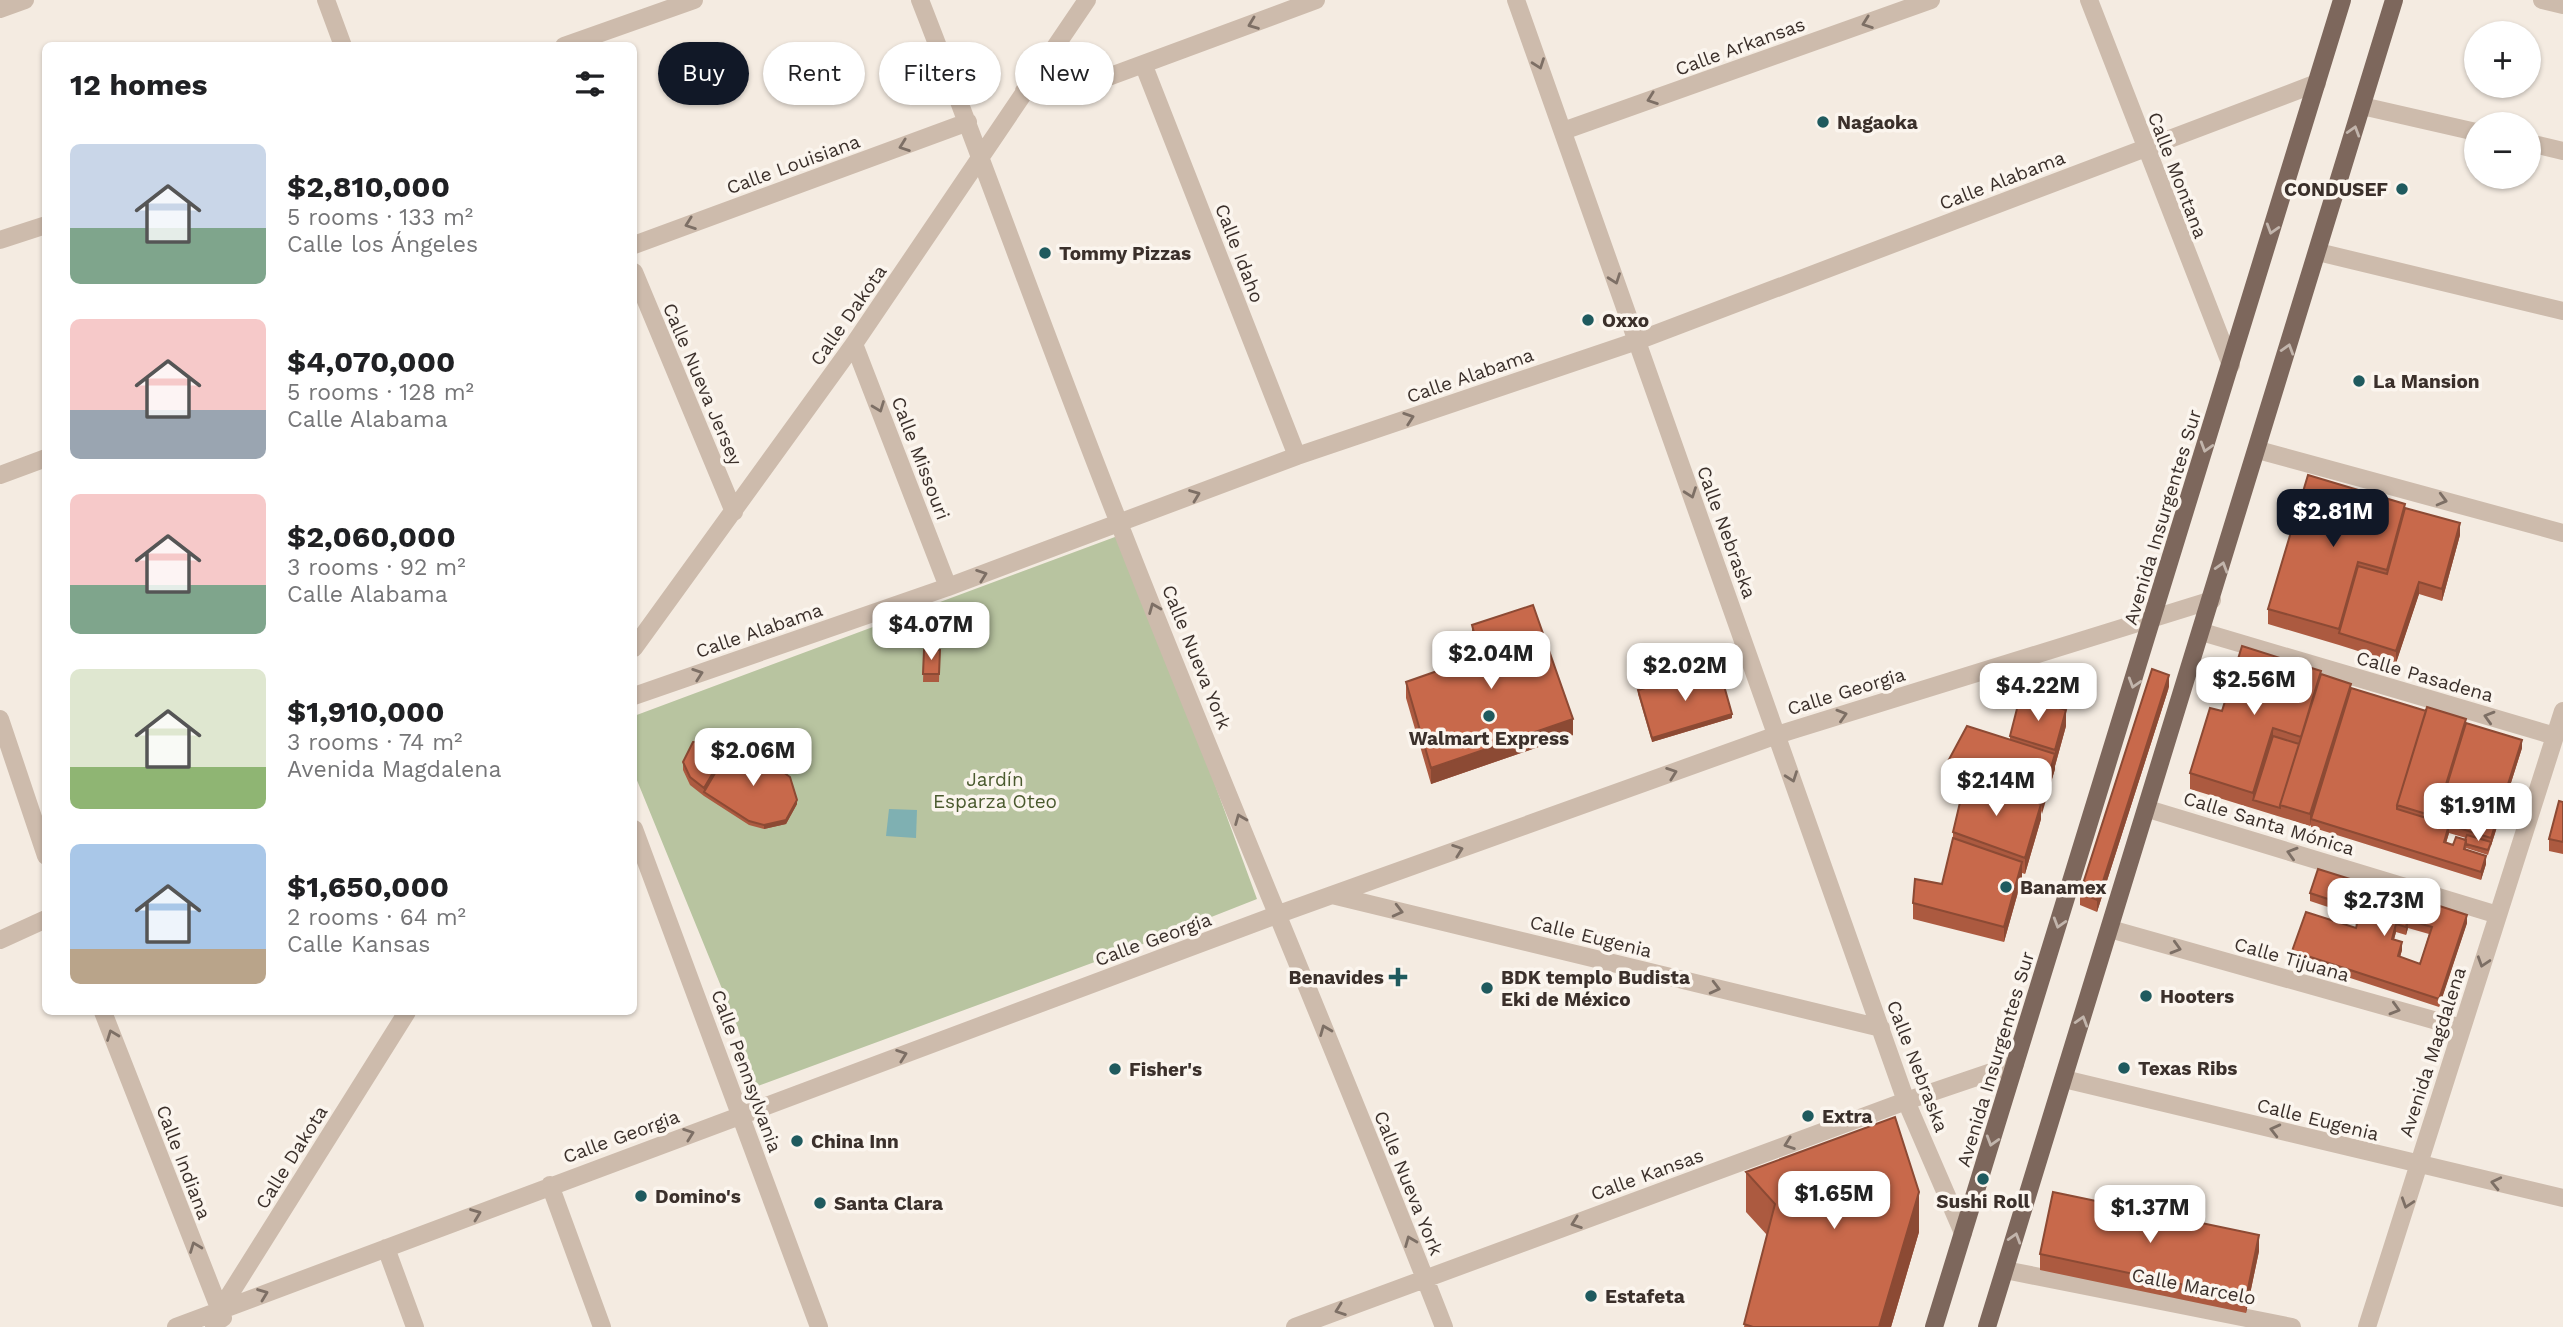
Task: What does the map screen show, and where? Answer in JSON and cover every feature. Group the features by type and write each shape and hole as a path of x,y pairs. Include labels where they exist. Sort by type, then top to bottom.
{"main road":[{"name":"Avenida Insurgentes Sur","path":"1934,1327 2342,0"},
{"path":"1987,1327 2394,0"}],"street":[{"path":"0,9 25,0"},
{"path":"326,0 342,42"},
{"path":"575,42 694,0"},
{"name":"Calle Nueva York","path":"920,0 1119,524 1444,1327"},
{"name":"Calle Dakota","path":"1058,42 1087,0"},
{"path":"1114,75 1144,66 1317,0"},
{"name":"Calle Nebraska","path":"1516,0 1906,1101 1963,1233"},
{"name":"Calle Arkansas","path":"1563,131 1931,0"},
{"name":"Calle Montana","path":"2089,0 2231,365"},
{"path":"2542,0 2563,5"},
{"name":"Calle Idaho","path":"1144,66 1297,456"},
{"name":"Calle Alabama","path":"637,695 948,587 1297,456 1637,341 2316,83"},
{"name":"Calle Dakota","path":"637,644 854,344 1015,105"},
{"path":"2362,106 2464,129"},
{"name":"Calle Louisiana","path":"637,244 968,122"},
{"path":"2541,146 2563,151"},
{"path":"0,240 42,226"},
{"path":"2318,252 2563,311"},
{"name":"Calle Nueva Jersey","path":"637,279 734,512"},
{"name":"Calle Missouri","path":"854,344 948,587"},
{"path":"2258,450 2563,533"},
{"path":"0,475 42,459"},
{"path":"2154,617 2212,600"},
{"name":"Calle Georgia","path":"176,1327 220,1321 386,1248 550,1185 1279,914 1777,735 2154,617"},
{"name":"Calle Pasadena","path":"2202,632 2555,736"},
{"name":"Avenida Magdalena","path":"2367,1327 2563,711"},
{"path":"0,719 42,844"},
{"name":"Calle Santa Mónica","path":"2148,809 2498,915"},
{"name":"Calle Pennsylvania","path":"637,837 819,1327"},
{"name":"Calle Eugenia","path":"1332,895 1881,1028"},
{"path":"0,940 42,921"},
{"name":"Calle Tijuana","path":"2110,929 2462,1028"},
{"name":"Calle Indiana","path":"104,1015 220,1321"},
{"name":"Calle Dakota","path":"220,1321 405,1015"},
{"name":"Calle Kansas","path":"1295,1327 1906,1101 2015,1064"},
{"name":"Calle Eugenia","path":"2064,1079 2563,1198"},
{"path":"550,1185 603,1327"},
{"path":"386,1248 415,1327"},
{"name":"Calle Marcelo","path":"2006,1269 2292,1327"}],"green space":[{"name":"Jardín Esparza Oteo","path":"1123,534 1257,899 1130,949 755,1087 738,1028 637,780 637,715"}],"water":[{"path":"889,809 917,810 916,838 886,836"}],"building":[{"path":"2308,475 2405,504 2387,570 2358,562 2339,629 2268,609"},
{"path":"2405,508 2460,523 2442,589 2419,582 2396,651 2339,633 2358,566 2387,574"},
{"name":"Walmart Express","path":"1533,605 1573,719 1431,768 1406,682 1480,656 1472,625"},
{"path":"2242,646 2321,671 2301,737 2273,728 2253,793 2190,773 2210,708 2222,711"},
{"path":"924,650 940,650 939,674 923,674"},
{"path":"1719,668 1732,714 1652,738 1638,690"},
{"path":"2152,669 2169,675 2097,900 2080,893"},
{"path":"2321,674 2351,684 2310,814 2280,805"},
{"path":"2351,688 2426,711 2397,809 2436,821 2466,723 2522,740 2491,838 2449,825 2444,842 2453,845 2456,837 2466,840 2464,849 2486,856 2481,872 2311,819"},
{"path":"2020,697 2066,710 2055,750 2010,736"},
{"path":"2427,707 2466,719 2436,817 2397,805"},
{"path":"1967,726 2055,754 2042,798 1946,765"},
{"path":"716,731 731,742 704,788 690,777 683,762 693,742 704,742"},
{"path":"2273,736 2299,744 2280,808 2253,800"},
{"path":"731,746 768,761 790,777 797,800 786,820 764,825 749,821 704,792"},
{"path":"1966,777 2041,804 2025,858 1953,832"},
{"path":"2559,801 2563,802 2563,842 2549,839"},
{"path":"2467,835 2491,842 2488,850 2466,844"},
{"path":"1953,838 2022,862 2004,927 1913,903 1915,879 1942,884"},
{"path":"2318,869 2369,885 2366,893 2374,896 2368,916 2381,920 2391,891 2406,896 2400,914 2409,916 2415,898 2467,915 2439,999 2292,951 2306,912 2356,928 2359,917 2355,916 2361,896 2353,893 2349,906 2310,893","holes":["2408,920 2432,927 2420,964 2398,956 2402,942 2392,939 2396,924 2406,927"]},
{"path":"1895,1117 1919,1192 1879,1327 1753,1327 1744,1324 1775,1204 1746,1172"},
{"path":"2053,1192 2259,1235 2246,1298 2040,1254"}],"place":[{"name":"Nagaoka","path":"1823,122"},
{"name":"CONDUSEF","path":"2402,189"},
{"name":"Tommy Pizzas","path":"1045,253"},
{"name":"Oxxo","path":"1588,320"},
{"name":"La Mansion","path":"2359,381"},
{"name":"Walmart Express","path":"1489,716"},
{"name":"Banamex","path":"2006,887"},
{"name":"Benavides","path":"1398,977"},
{"name":"BDK templo Budista Eki de México","path":"1487,988"},
{"name":"Hooters","path":"2146,996"},
{"name":"Texas Ribs","path":"2124,1068"},
{"name":"Fisher's","path":"1115,1069"},
{"name":"Extra","path":"1808,1116"},
{"name":"China Inn","path":"797,1141"},
{"name":"Sushi Roll","path":"1983,1179"},
{"name":"Domino's","path":"641,1196"},
{"name":"Santa Clara","path":"820,1203"},
{"name":"Estafeta","path":"1591,1296"}]}
